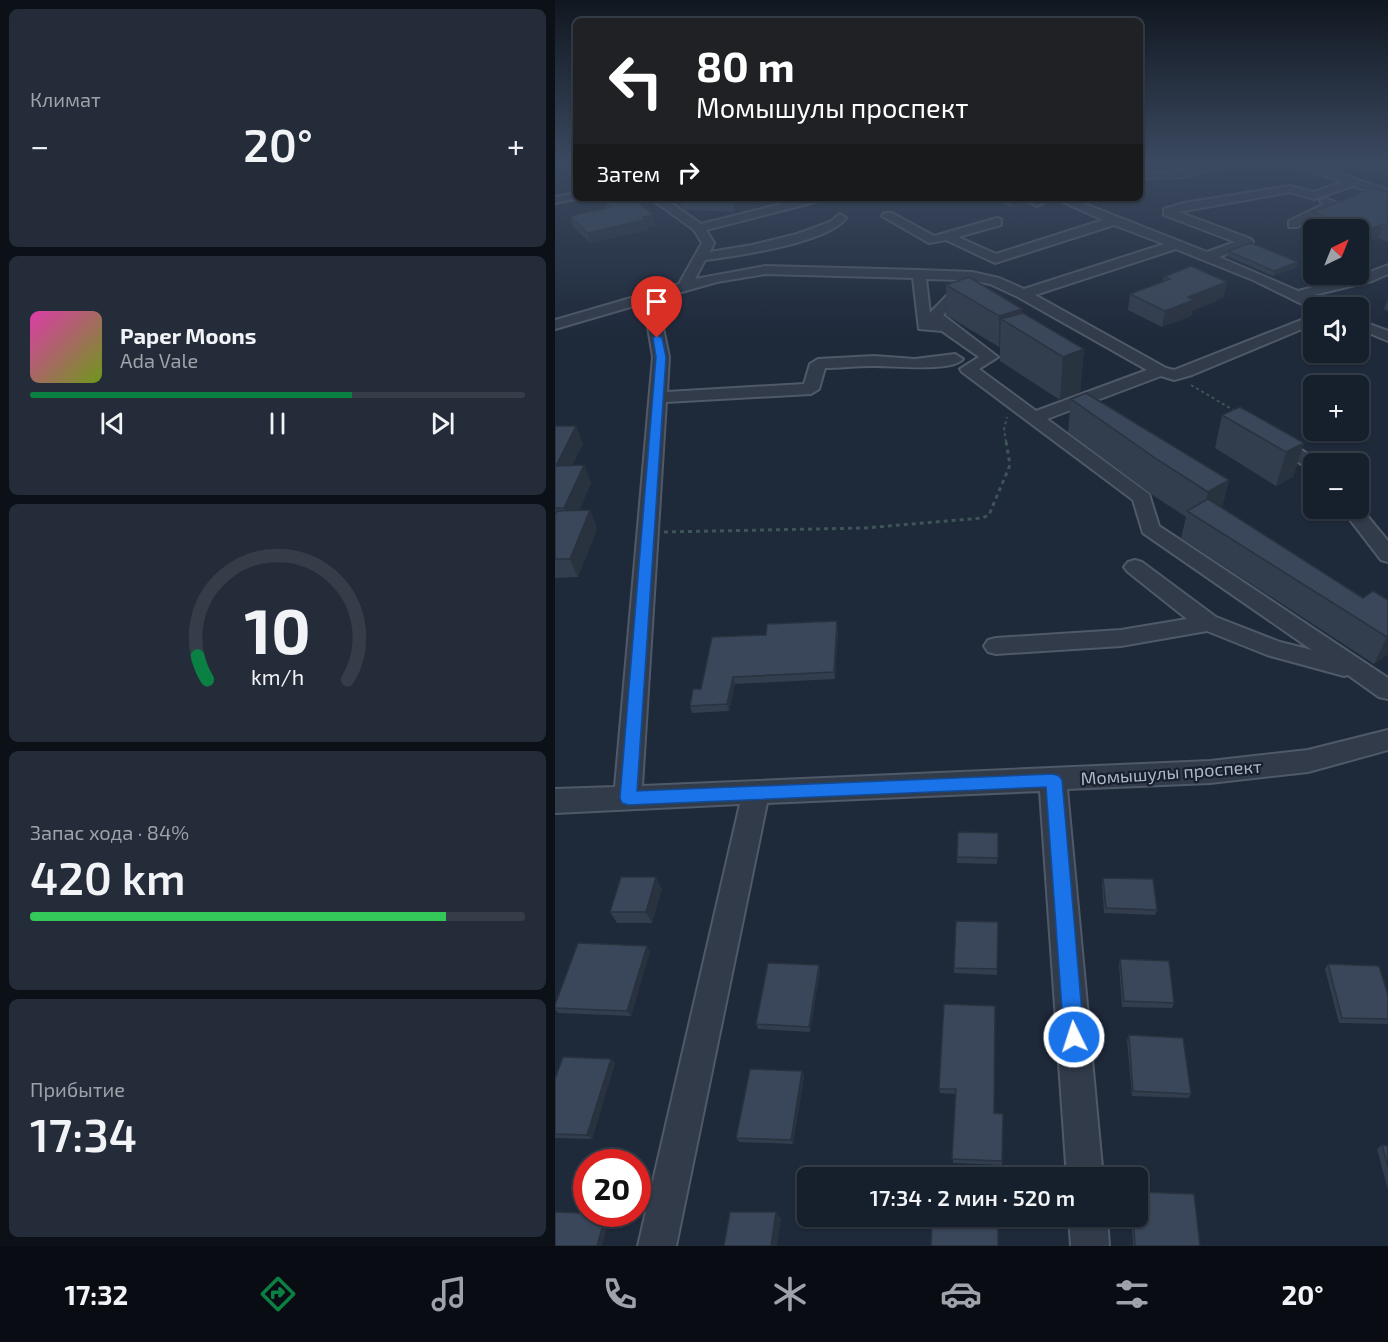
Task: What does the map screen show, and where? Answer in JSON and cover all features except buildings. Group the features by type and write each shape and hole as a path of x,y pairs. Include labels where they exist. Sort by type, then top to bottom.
{"street":[{"path":"685,286 708,243 699,228 691,222"},
{"path":"699,228 722,222"},
{"path":"701,256 752,250 781,243 834,225 836,222"},
{"path":"900,222 933,240 996,222"},
{"path":"658,397 811,389 819,364 874,361 961,364 995,356 946,327 935,316 942,305 955,296 972,276 995,259 1109,222"},
{"path":"1116,222 1209,256 1303,298"},
{"path":"1193,222 1247,242 1209,256"},
{"path":"1293,224 1297,222"},
{"path":"1023,294 1220,232"},
{"path":"947,236 995,259"},
{"path":"1298,295 1367,278 1388,268"},
{"path":"555,324 715,278 765,270 972,276 994,281 1023,294 1167,373"},
{"path":"919,273 932,338 961,364 1142,498 1150,529 1388,690"},
{"path":"628,798 661,357 650,298"},
{"path":"1034,418 1167,373 1186,372 1303,324"},
{"path":"932,338 946,327"},
{"path":"1369,328 1388,336"},
{"path":"1063,335 1085,329"},
{"path":"1259,431 1303,457"},
{"path":"1359,519 1388,555"},
{"path":"1135,567 1209,623 1275,649 1360,671"},
{"path":"996,646 1121,638 1209,623"},
{"name":"Момышулы проспект","path":"555,801 1210,772 1308,760 1388,740"},
{"path":"1053,780 1084,1167"},
{"path":"657,1246 756,793"},
{"path":"1089,1227 1090,1246"}],"path":[{"path":"1167,373 1256,423 1260,427 1259,431"},
{"path":"648,532 865,528 981,518 989,515 1009,465 1005,429 1010,400"}],"route":[{"path":"657,338 661,357 628,798 1053,780 1074,1037"}]}
